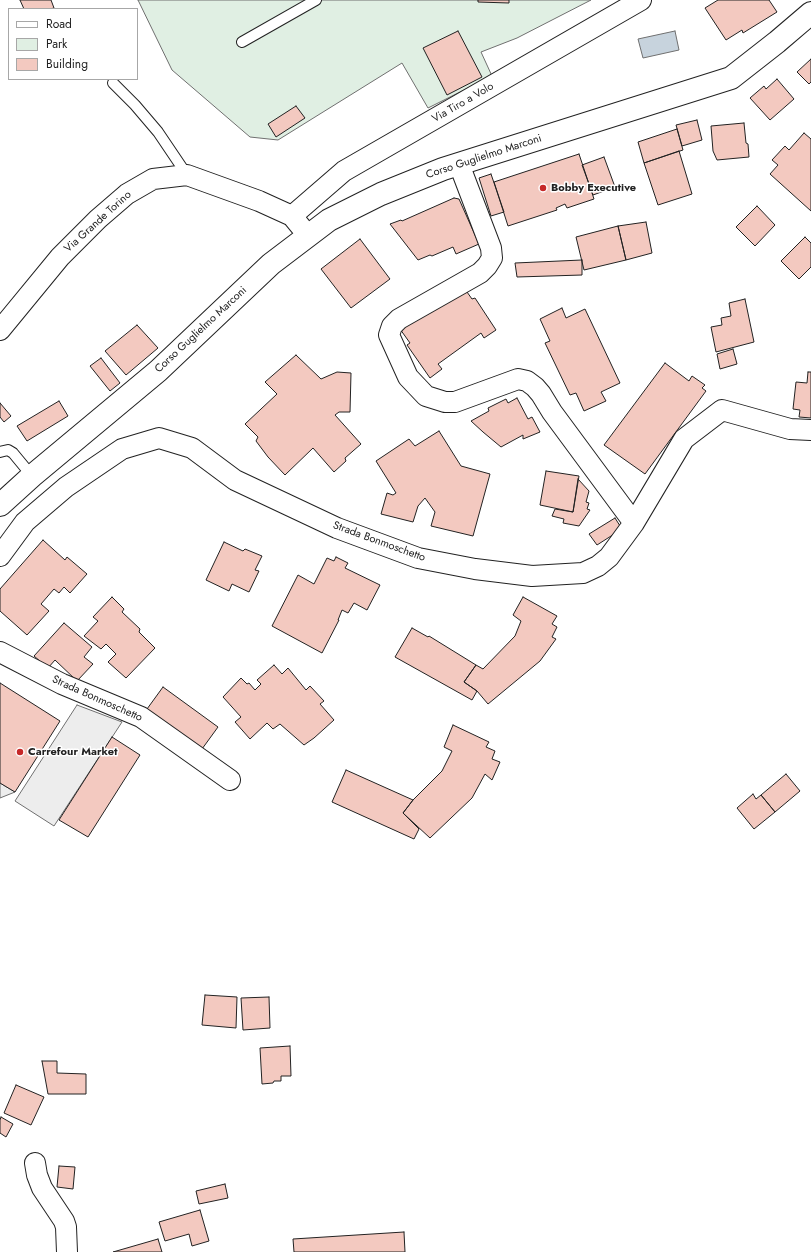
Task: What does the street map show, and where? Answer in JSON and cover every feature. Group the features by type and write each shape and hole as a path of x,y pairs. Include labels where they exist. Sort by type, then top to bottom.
{"main road":[{"name":"Corso Guglielmo Marconi","path":"0,505 32,476 158,371 272,264 329,220 381,194 443,168 731,78 811,13"}],"street":[{"name":"Via Tiro a Volo","path":"292,216 344,171 641,0"},
{"path":"459,164 491,248 492,258 480,273 399,319 392,326 389,335 408,377 426,396 445,402 455,402 518,379 527,381 541,394 552,412 634,523"},
{"name":"Via Grande Torino","path":"0,330 60,257 98,219 127,194 153,179 188,176 259,201 292,216 308,236"},
{"name":"Strada Bonmoschetto","path":"0,556 25,522 66,487 122,450 159,438 192,448 236,480 337,528 418,558 474,569 532,576 583,573 598,566 609,557 634,523 684,440 722,410 790,429 811,430"},
{"name":"Strada Bonmoschetto","path":"0,652 62,684 141,717 230,780"},
{"path":"35,1163 37,1175 42,1188 64,1221 66,1227 67,1252"}],"lane":[{"path":"242,42 316,0"},
{"path":"113,83 135,105 158,132 188,176"},
{"path":"0,452 8,450 13,452 32,476"}],"green space":[{"path":"138,0 591,0 517,38 481,52 492,76 428,108 402,63 278,140 250,137 172,70"}],"shaded area":[{"path":"675,31 679,50 643,58 638,39"},
{"path":"77,705 122,722 54,826 15,801"},
{"path":"0,783 15,792 0,798"}],"building":[{"path":"20,0 51,0 54,8 24,8"},
{"path":"478,0 509,0 509,3 478,2"},
{"path":"718,0 769,0 777,12 743,33 742,30 726,40 705,8"},
{"path":"458,31 482,77 447,95 423,48"},
{"path":"811,59 811,82 809,84 797,72"},
{"path":"777,79 794,99 770,120 750,98 764,86 766,89"},
{"path":"296,106 305,118 276,137 268,124"},
{"path":"697,120 702,140 682,146 676,125"},
{"path":"744,123 749,157 717,160 713,151 711,126"},
{"path":"677,129 683,150 644,163 638,142"},
{"path":"804,133 811,139 811,211 770,174 778,165 772,160 785,146 789,150"},
{"path":"679,151 692,194 658,205 644,163"},
{"name":"Bobby Executive","path":"579,154 594,199 567,208 565,204 556,208 557,210 508,226 494,182"},
{"path":"604,157 615,187 593,195 582,165"},
{"path":"491,174 504,212 491,216 479,178"},
{"path":"454,198 459,199 479,244 456,254 453,247 418,260 390,224 401,220 402,221"},
{"path":"757,206 775,225 755,246 736,227"},
{"path":"646,222 652,253 626,260 618,226"},
{"path":"618,226 626,260 584,270 576,237"},
{"path":"805,237 811,243 811,267 799,279 781,261"},
{"path":"360,239 390,279 351,308 321,269"},
{"path":"582,260 582,275 517,277 515,263"},
{"path":"462,285 472,299 475,298 496,330 484,338 481,333 438,364 442,369 430,378 407,345 410,343 400,329"},
{"path":"745,299 754,342 716,352 711,327 722,325 721,318 731,316 729,303"},
{"path":"562,308 566,318 585,309 620,383 601,392 606,401 584,411 576,393 570,395 545,343 550,341 540,319"},
{"path":"137,325 158,348 126,375 105,351"},
{"path":"733,349 737,364 720,369 717,354"},
{"path":"296,355 321,379 337,372 351,373 350,412 339,412 335,415 361,444 345,458 346,461 334,472 313,448 285,475 268,457 256,441 258,437 245,424 277,394 265,382"},
{"path":"101,358 120,383 110,391 90,366"},
{"path":"665,363 689,381 692,376 705,385 702,388 706,391 645,474 604,445"},
{"path":"808,372 811,372 811,418 799,417 800,410 793,409 796,382 807,383"},
{"path":"517,398 528,419 532,417 540,432 523,439 523,435 501,447 471,421 489,411 488,408 506,399 508,403"},
{"path":"59,401 68,416 27,441 17,426"},
{"path":"0,403 11,416 4,422 0,417"},
{"path":"439,431 461,466 490,474 473,536 431,526 435,512 425,498 418,506 413,522 381,514 387,493 393,495 396,493 376,461 409,439 415,446"},
{"path":"546,471 579,476 573,512 540,505"},
{"path":"578,479 589,491 586,502 589,503 587,509 590,510 579,526 563,523 564,519 552,516 555,509 573,512"},
{"path":"615,518 622,529 597,545 589,534"},
{"path":"43,540 65,560 67,557 87,574 70,593 64,587 59,593 54,589 41,604 49,611 27,635 0,611 0,589"},
{"path":"224,542 243,551 245,549 262,556 255,570 259,571 249,592 232,584 229,591 206,580"},
{"path":"336,557 348,563 345,568 380,585 367,610 354,603 348,613 342,610 339,620 322,653 272,626 298,575 314,584 327,558 334,561"},
{"path":"112,597 124,609 122,612 140,629 139,632 155,648 126,678 108,662 116,654 106,644 101,649 84,636 98,621 93,617"},
{"path":"523,597 557,616 552,624 557,627 552,637 556,639 540,661 488,704 477,691 464,682 476,665 483,669 515,636 521,621 513,615"},
{"path":"64,623 92,647 84,657 93,664 77,681 55,660 48,668 34,656"},
{"path":"412,628 428,637 429,636 476,665 464,682 477,691 472,700 395,657"},
{"path":"274,665 282,674 288,668 306,690 310,686 324,701 320,704 334,720 304,745 280,724 273,729 267,723 250,739 235,722 241,717 223,697 241,678 247,684 249,683 255,690 261,684 257,680"},
{"name":"Carrefour Market","path":"0,683 60,721 15,792 0,783"},
{"path":"163,687 218,727 202,749 147,709"},
{"path":"453,725 489,742 486,747 495,751 492,759 500,762 492,780 485,774 472,798 430,838 403,813 413,800 442,771 452,751 444,747"},
{"path":"112,737 140,755 88,837 59,820"},
{"path":"346,770 413,800 403,813 419,829 414,839 332,802"},
{"path":"786,774 800,791 775,812 761,795"},
{"path":"753,794 756,799 761,795 775,812 754,829 737,808"},
{"path":"205,995 237,997 236,1028 202,1025"},
{"path":"269,997 270,1028 243,1030 241,998"},
{"path":"290,1046 291,1076 281,1076 281,1081 262,1084 260,1048"},
{"path":"42,1061 57,1061 57,1073 86,1074 86,1094 48,1094"},
{"path":"16,1085 44,1097 31,1125 4,1113"},
{"path":"1,1117 13,1124 6,1137 0,1133"},
{"path":"59,1166 75,1167 73,1189 57,1187"},
{"path":"225,1184 228,1198 199,1204 196,1191"},
{"path":"200,1210 209,1241 192,1246 189,1234 165,1241 159,1222"},
{"path":"404,1232 405,1252 294,1252 293,1239"},
{"path":"158,1239 162,1252 113,1252"}],"place":[{"name":"Bobby Executive","path":"543,188"},
{"name":"Carrefour Market","path":"20,752"}]}
